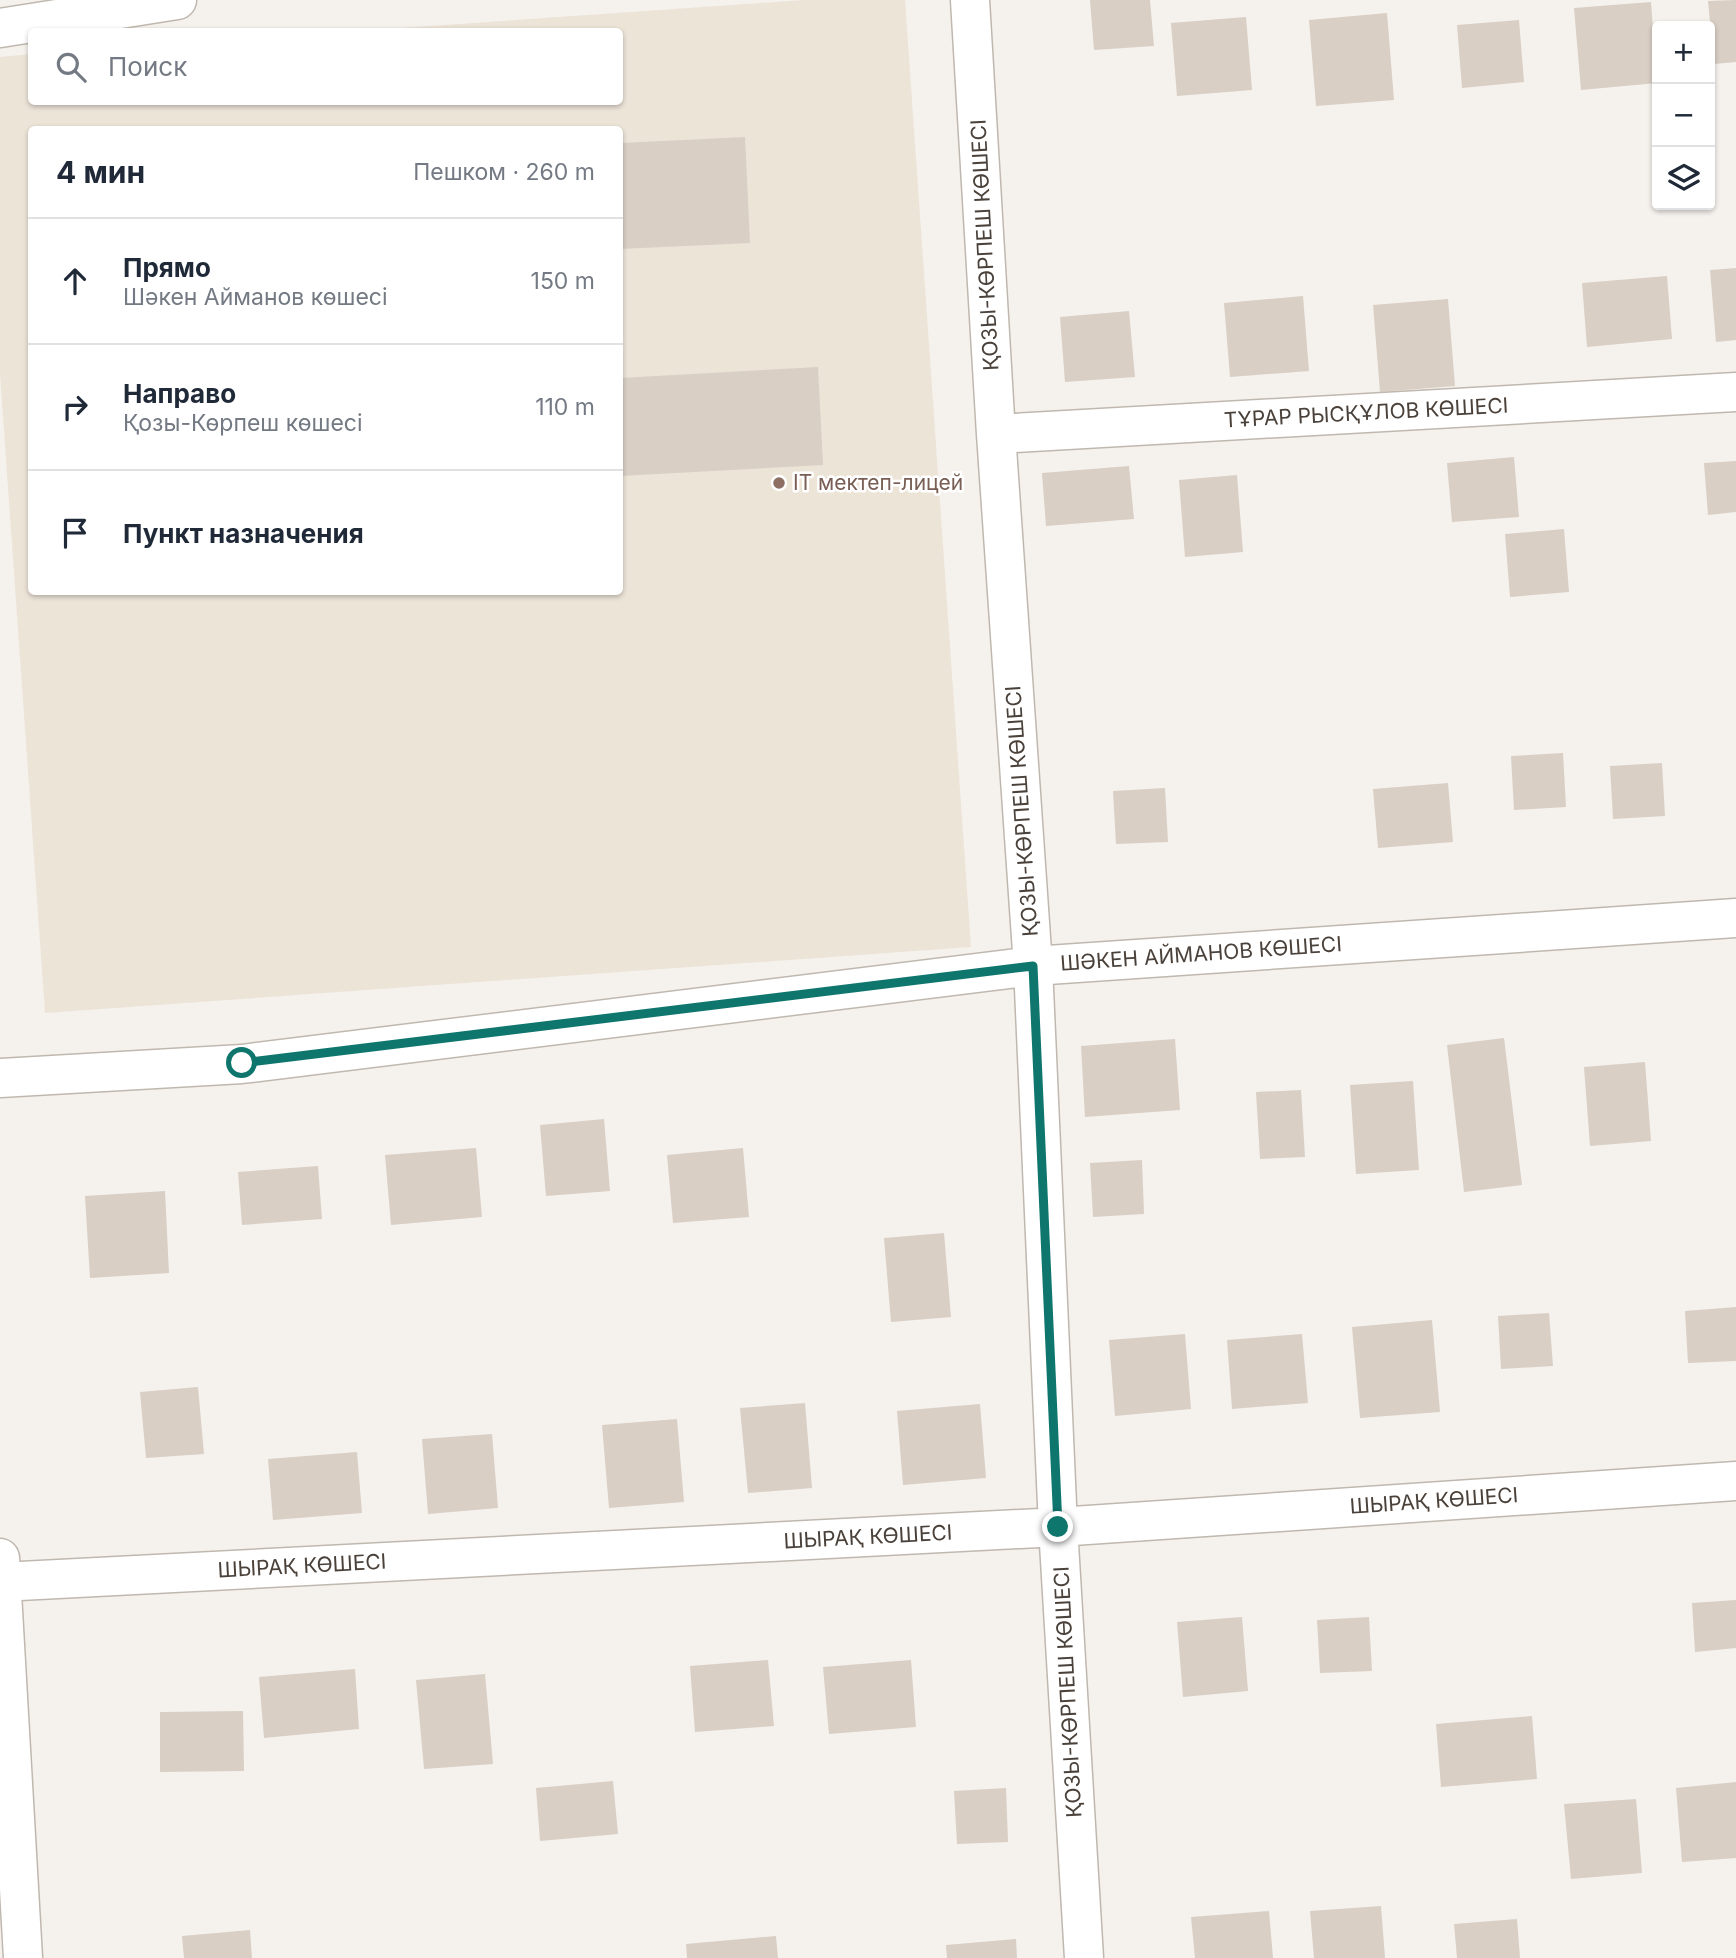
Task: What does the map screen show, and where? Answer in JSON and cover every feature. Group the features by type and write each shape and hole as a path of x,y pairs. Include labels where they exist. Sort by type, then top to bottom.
{"street":[{"path":"0,28 177,0"},
{"name":"ҚОЗЫ-КӨРПЕШ КӨШЕСІ","path":"970,0 996,434 1033,966 1058,1527 1084,1958"},
{"name":"ТҰРАР РЫСҚҰЛОВ КӨШЕСІ","path":"996,434 1736,392"},
{"name":"ШӘКЕН АЙМАНОВ КӨШЕСІ","path":"0,1078 242,1063 1033,966 1736,918"},
{"name":"ШЫРАҚ КӨШЕСІ","path":"1,1574 1058,1527 1736,1481"},
{"path":"1,1574 23,1958"}],"shaded area":[{"name":"IT мектеп-лицей","path":"804,0 905,0 971,947 45,1013 0,374 0,57 28,54 28,105 623,105 623,28 400,28"}],"building":[{"path":"1090,0 1150,0 1154,46 1094,50"},
{"path":"1736,0 1736,62 1715,64 1715,21 1710,21 1708,1"},
{"path":"1651,2 1652,83 1581,90 1574,8"},
{"path":"1387,13 1394,100 1316,106 1309,20"},
{"path":"1246,17 1252,90 1177,96 1171,23"},
{"path":"1519,20 1524,82 1462,88 1457,25"},
{"path":"745,137 750,243 623,249 623,143"},
{"path":"1736,268 1736,340 1716,342 1710,270"},
{"path":"1667,276 1672,339 1587,347 1582,283"},
{"path":"1303,296 1309,371 1230,377 1224,303"},
{"path":"1448,299 1455,386 1380,392 1373,305"},
{"path":"1129,311 1135,377 1065,382 1060,317"},
{"path":"818,367 823,465 623,476 623,378"},
{"path":"1514,457 1519,517 1452,522 1447,463"},
{"path":"1736,461 1736,512 1708,515 1704,463"},
{"path":"1129,466 1134,519 1046,526 1042,473"},
{"path":"1237,475 1243,552 1185,557 1179,480"},
{"path":"1564,529 1569,592 1510,597 1505,534"},
{"path":"1563,753 1566,807 1514,810 1511,756"},
{"path":"1662,763 1665,816 1613,819 1610,766"},
{"path":"1448,783 1453,842 1378,848 1373,789"},
{"path":"1165,788 1168,842 1116,844 1113,791"},
{"path":"1504,1038 1522,1185 1464,1192 1447,1045"},
{"path":"1175,1039 1180,1110 1085,1117 1081,1046"},
{"path":"1645,1062 1651,1141 1590,1146 1584,1067"},
{"path":"1413,1081 1419,1170 1356,1174 1350,1085"},
{"path":"1301,1090 1305,1157 1260,1159 1256,1092"},
{"path":"604,1119 610,1191 546,1196 540,1125"},
{"path":"476,1148 482,1217 391,1225 385,1155"},
{"path":"743,1148 749,1217 673,1223 667,1155"},
{"path":"1142,1160 1144,1214 1093,1217 1090,1163"},
{"path":"318,1166 322,1219 242,1225 238,1172"},
{"path":"165,1191 169,1273 90,1278 85,1196"},
{"path":"944,1233 951,1317 891,1322 884,1238"},
{"path":"1736,1307 1736,1361 1688,1363 1685,1311"},
{"path":"1549,1313 1553,1366 1501,1369 1498,1316"},
{"path":"1432,1320 1440,1412 1360,1418 1352,1327"},
{"path":"1185,1334 1191,1409 1115,1416 1109,1340"},
{"path":"1302,1334 1308,1403 1232,1409 1227,1340"},
{"path":"198,1387 204,1454 146,1458 140,1392"},
{"path":"805,1403 812,1488 748,1493 740,1408"},
{"path":"980,1404 986,1478 903,1485 897,1411"},
{"path":"677,1419 684,1502 609,1508 602,1425"},
{"path":"492,1434 498,1508 428,1514 422,1439"},
{"path":"357,1452 362,1513 273,1520 268,1459"},
{"path":"1736,1600 1736,1648 1695,1652 1692,1603"},
{"path":"1242,1617 1248,1691 1183,1697 1177,1622"},
{"path":"1369,1617 1372,1671 1320,1673 1317,1620"},
{"path":"768,1660 774,1726 695,1732 690,1666"},
{"path":"911,1660 916,1727 829,1734 823,1667"},
{"path":"355,1669 359,1729 264,1738 259,1677"},
{"path":"485,1674 493,1764 424,1769 416,1680"},
{"path":"243,1711 244,1771 160,1772 160,1712"},
{"path":"1532,1716 1537,1779 1441,1787 1436,1724"},
{"path":"613,1781 618,1834 540,1841 536,1788"},
{"path":"1736,1782 1736,1858 1682,1862 1676,1788"},
{"path":"1006,1788 1008,1842 957,1844 954,1791"},
{"path":"1636,1799 1642,1873 1571,1879 1564,1804"},
{"path":"1381,1906 1385,1958 1314,1958 1310,1911"},
{"path":"1269,1911 1273,1958 1195,1958 1191,1917"},
{"path":"1517,1919 1520,1958 1457,1958 1454,1924"},
{"path":"250,1930 252,1958 184,1958 182,1936"},
{"path":"776,1936 778,1958 687,1958 686,1944"},
{"path":"1016,1939 1017,1958 947,1958 946,1945"}],"place":[{"name":"IT мектеп-лицей","path":"779,483"}],"route":[{"path":"242,1063 1033,966 1058,1527"}]}
